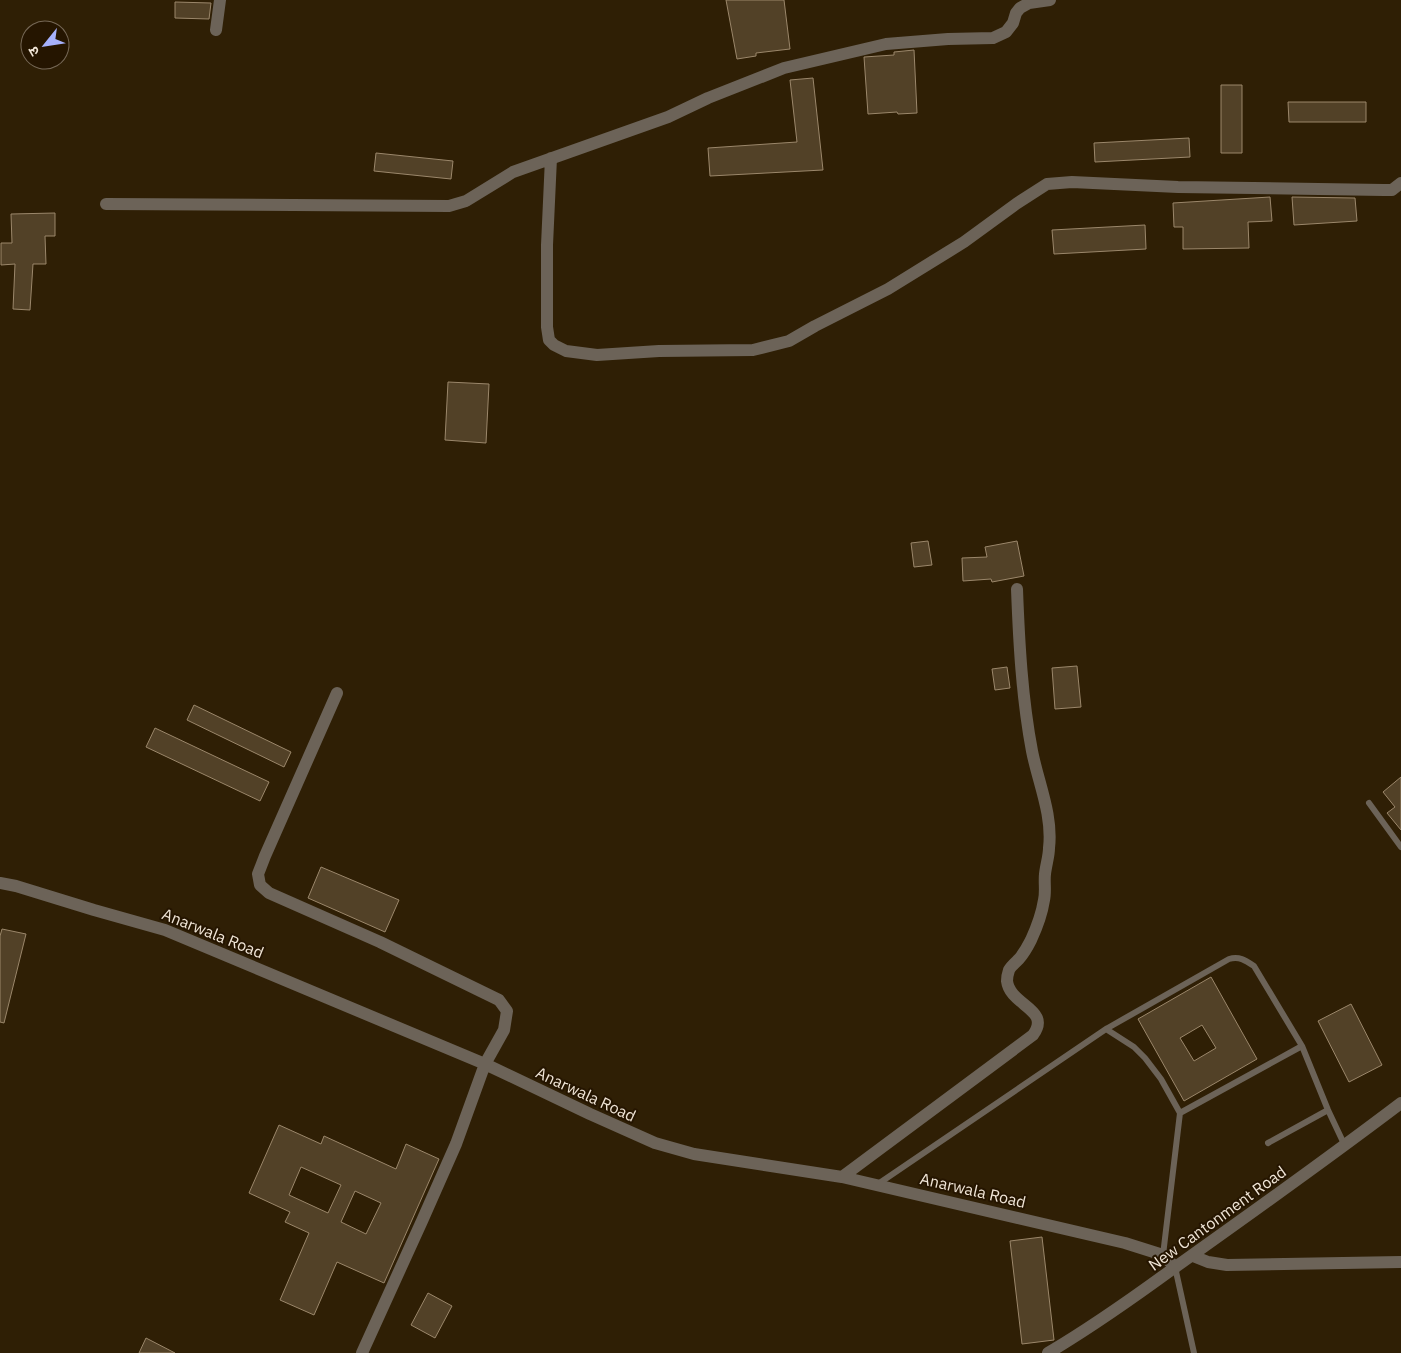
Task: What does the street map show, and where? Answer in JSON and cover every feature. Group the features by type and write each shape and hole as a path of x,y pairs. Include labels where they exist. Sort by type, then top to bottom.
{"street":[{"path":"216,30 220,0"},
{"path":"106,204 449,206 466,201 513,172 668,117 708,98 784,68 886,44 948,39 993,38 1006,32 1013,23 1016,13 1020,8 1029,3 1050,0"},
{"path":"551,158 547,254 547,327 549,340 566,351 597,355 659,351 753,350 789,341 888,289 964,242 1047,184 1072,182 1178,187 1392,190 1401,183"},
{"path":"842,1177 1033,1035 1037,1029 1039,1022 1036,1014 1016,998 1010,990 1007,980 1009,970 1020,958 1031,941 1040,916 1045,899 1045,876 1050,846 1049,824 1032,750 1019,650 1018,589"},
{"path":"337,693 265,856 258,874 260,885 269,893 380,942 499,1000 507,1011 504,1030 485,1064 452,1152 362,1353"},
{"name":"Anarwala Road","path":"0,883 165,930 485,1064 655,1143 694,1154 877,1184 1125,1243 1163,1255 1175,1268"},
{"name":"New Cantonment Road","path":"1048,1353 1113,1312 1193,1256 1401,1104"},
{"path":"1193,1256 1208,1262 1227,1265 1401,1262"}],"lane":[{"path":"1369,803 1401,847"},
{"path":"877,1184 1106,1029 1235,957 1243,959 1254,966 1302,1046 1345,1146"},
{"path":"1106,1029 1134,1047 1145,1058 1161,1079 1180,1113 1163,1255"},
{"path":"1180,1113 1302,1046"},
{"path":"1268,1143 1328,1110"},
{"path":"1175,1268 1194,1353"}],"building":[{"path":"726,0 784,0 790,49 756,53 756,56 737,59"},
{"path":"175,2 211,3 209,19 175,18"},
{"path":"914,50 917,113 868,114 864,57 894,55 894,52"},
{"path":"813,78 823,170 710,176 708,148 797,142 790,80"},
{"path":"1221,85 1242,85 1242,153 1221,153"},
{"path":"1288,102 1366,102 1366,122 1289,122"},
{"path":"1189,138 1190,157 1095,162 1094,143"},
{"path":"376,153 453,161 451,179 374,171"},
{"path":"1270,197 1272,221 1248,222 1249,248 1183,249 1183,227 1174,227 1173,203"},
{"path":"1292,197 1355,198 1357,221 1294,225"},
{"path":"55,213 55,236 45,236 46,264 33,264 30,310 13,309 15,264 1,265 1,243 12,243 11,214"},
{"path":"1145,225 1146,249 1054,254 1052,230"},
{"path":"448,382 489,384 486,443 445,440"},
{"path":"928,541 932,565 914,567 911,543"},
{"path":"1017,541 1024,576 992,582 991,579 963,581 962,558 987,557 985,547"},
{"path":"1077,666 1081,707 1055,709 1052,668"},
{"path":"1007,667 1010,688 995,690 992,669"},
{"path":"194,705 291,752 284,767 187,720"},
{"path":"155,728 269,782 260,801 146,747"},
{"path":"1401,777 1401,830 1387,813 1395,807 1383,792"},
{"path":"321,867 399,900 385,932 308,898"},
{"path":"2,929 26,934 4,1023 0,1022 0,936"},
{"path":"1211,977 1257,1059 1184,1101 1138,1019","holes":["1202,1025 1216,1048 1194,1061 1180,1038"]},
{"path":"1351,1004 1382,1065 1349,1082 1318,1021"},
{"path":"279,1125 321,1144 324,1136 396,1169 406,1144 439,1159 384,1283 337,1262 314,1315 280,1300 309,1233 285,1222 290,1212 249,1193","holes":["301,1167 341,1185 328,1213 289,1195","355,1191 381,1203 366,1234 341,1222"]},
{"path":"1042,1237 1054,1340 1022,1344 1010,1241"},
{"path":"428,1293 452,1306 435,1338 411,1325"},
{"path":"146,1338 175,1353 139,1353"}]}
